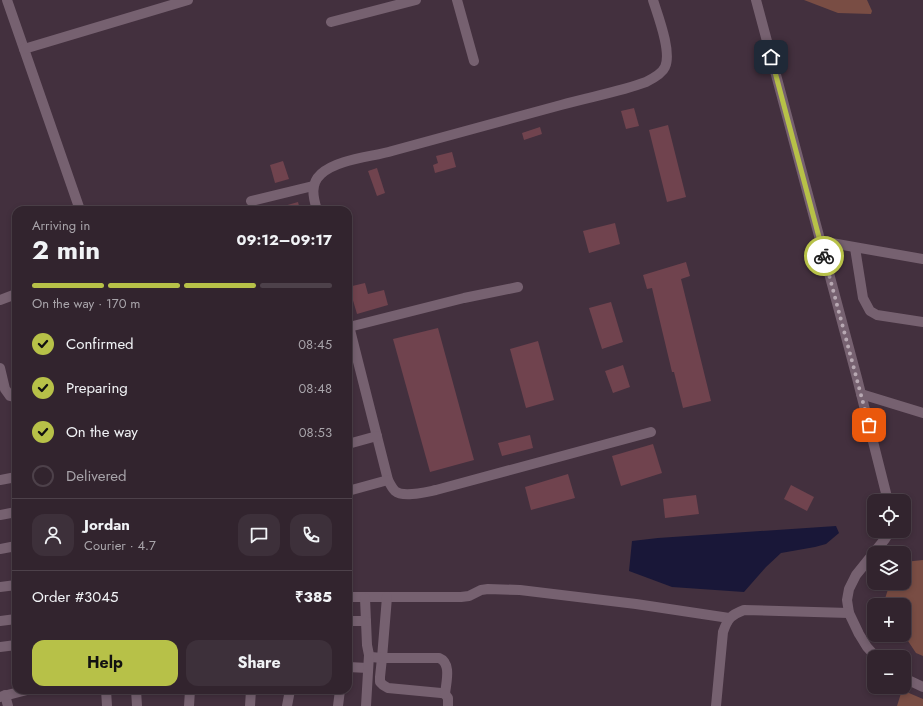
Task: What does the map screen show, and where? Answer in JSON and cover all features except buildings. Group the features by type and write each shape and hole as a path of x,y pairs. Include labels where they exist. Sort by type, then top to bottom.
{"street":[{"path":"7,0 79,206"},
{"path":"24,49 188,0"},
{"path":"331,22 416,0"},
{"path":"458,0 474,61"},
{"path":"316,206 313,186 314,182 320,174 329,168 347,161 391,152 647,82 664,69 667,54 653,0"},
{"path":"756,0 886,494"},
{"path":"252,201 313,186"},
{"path":"820,241 923,259"},
{"path":"855,248 862,298 870,311 877,315 923,322"},
{"path":"352,324 518,287"},
{"path":"0,300 12,296"},
{"path":"352,337 388,480 390,485 398,493 404,494 436,490 651,432"},
{"path":"0,368 6,389 10,396 12,396"},
{"path":"861,394 923,413"},
{"path":"352,443 377,436"},
{"path":"0,480 12,477"},
{"path":"352,490 388,480"},
{"path":"0,515 12,513"},
{"path":"869,650 849,613 847,600 849,589 856,575 885,538"},
{"path":"0,548 12,546"},
{"path":"0,586 12,585"},
{"path":"352,597 461,597 469,596 481,590 497,589 527,591 636,604 729,618"},
{"path":"383,686 380,682 380,677 387,597"},
{"path":"365,598 367,645 369,655 366,684 366,706"},
{"path":"716,706 723,632 729,618 736,613 744,610 849,613"},
{"path":"0,621 12,620"},
{"path":"352,621 366,621"},
{"path":"0,647 12,646"},
{"path":"369,655 371,657 382,658 439,658 443,660 446,662 447,667 445,694 448,698 448,706"},
{"path":"352,667 368,668"},
{"path":"911,682 923,688"},
{"path":"366,684 394,689 445,694"},
{"path":"8,706 2,696 12,694"},
{"path":"106,694 107,706"},
{"path":"136,694 137,706"},
{"path":"189,706 190,694"},
{"path":"250,706 251,694"},
{"path":"287,706 289,694"},
{"path":"338,706 340,694"}],"shaded area":[{"path":"804,0 867,0 872,11 871,14 838,13"},
{"path":"836,526 839,533 826,544 781,553 766,567 744,592 672,587 629,571 632,541"},
{"path":"923,560 923,656 916,653 909,642 911,642 911,598 885,598 888,590 911,590 911,561"},
{"path":"901,694 911,694 923,699 923,706 897,706"}],"way so far":[{"path":"824,256 869,425"}],"route":[{"path":"771,57 824,256"}]}
